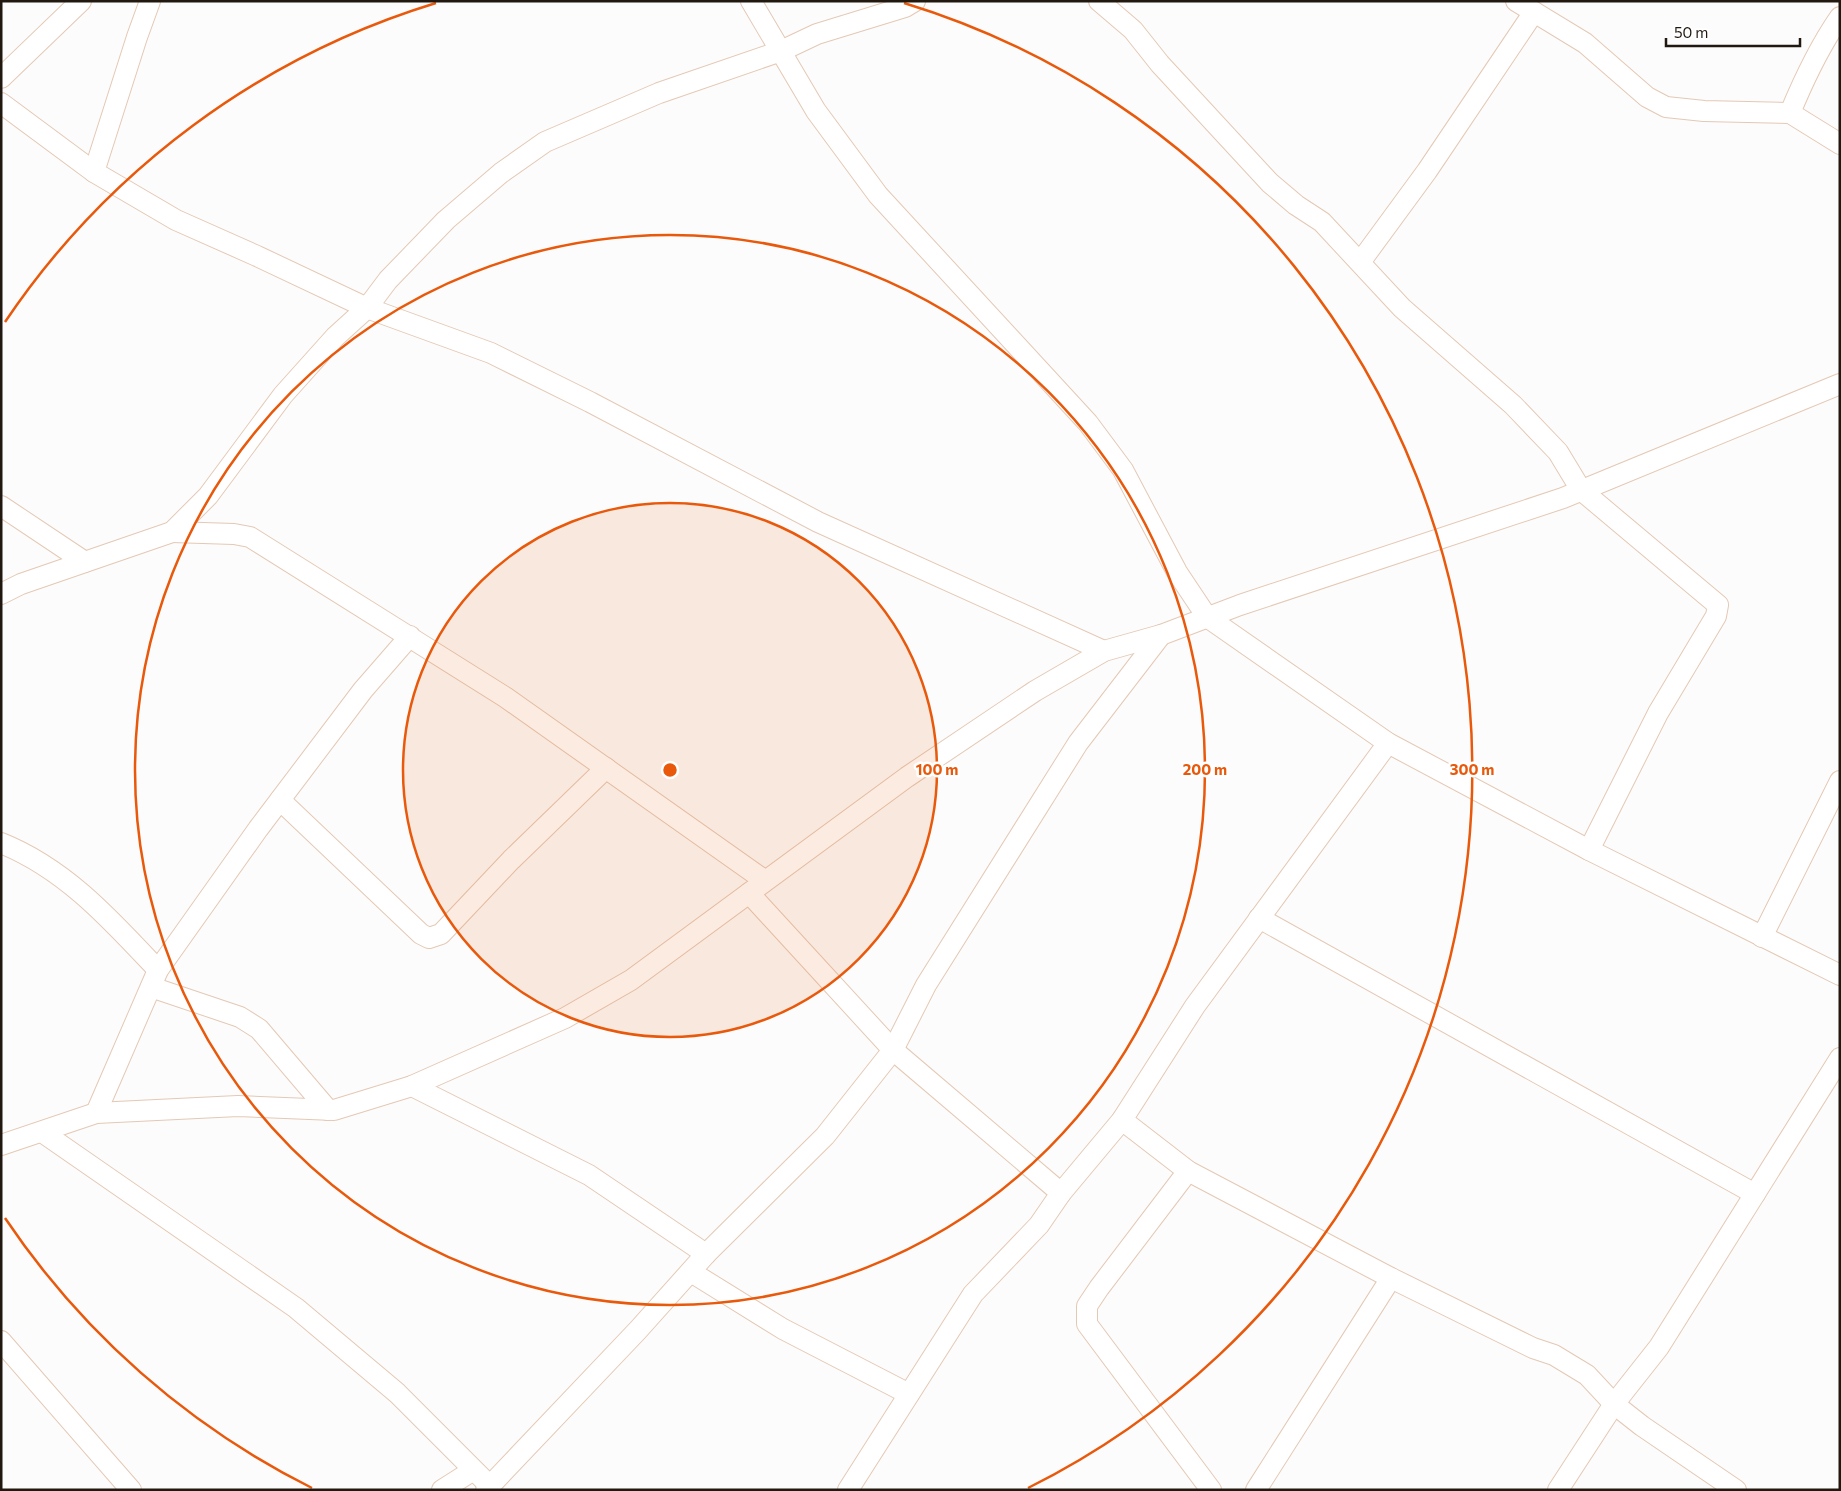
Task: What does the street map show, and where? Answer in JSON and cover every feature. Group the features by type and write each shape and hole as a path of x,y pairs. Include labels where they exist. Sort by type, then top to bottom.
{"street":[{"path":"1,78 80,1"},
{"path":"94,172 136,37 150,1"},
{"path":"751,1 816,111 878,195 1088,423 1123,470 1177,572 1207,617 1388,743 1589,850 1840,975"},
{"path":"172,532 208,496 282,395 335,337 367,308 388,280 446,220 501,173 545,142 659,93 781,51 817,34 905,7 915,1"},
{"path":"1099,1 1132,30 1160,64 1270,183 1296,205 1322,222 1361,261 1402,308 1513,405 1558,452 1581,490 1715,601 1718,610 1658,713 1589,850"},
{"path":"1516,1 1585,43 1647,97 1666,107 1738,113 1790,113 1840,144"},
{"path":"1361,261 1427,171 1534,12"},
{"path":"1790,113 1809,69 1840,17"},
{"path":"1,104 94,172 176,220 367,308 491,353 590,402 818,522 1104,651"},
{"path":"1,1145 96,1113 238,1106 334,1110 412,1086 565,1018 631,980 907,777 1035,691 1104,651 1161,635 1207,617 1581,490 1840,384"},
{"path":"1,506 85,562"},
{"path":"1,594 21,584 172,532 234,534 250,537 410,636 504,697 606,768 757,887 893,1050 1061,1193"},
{"path":"42,1132 296,1308 397,1393 488,1488 706,1254 825,1136 893,1050 926,985 1078,743 1161,635"},
{"path":"96,1113 155,979 280,800 363,690 410,636"},
{"path":"848,1490 973,1294 1039,1225 1061,1193 1122,1120 1195,1006 1388,743"},
{"path":"280,800 420,934 429,938 440,934 511,860 606,768"},
{"path":"1762,937 1840,781"},
{"path":"1,842 40,861 70,883 129,938 155,979 240,1017 259,1029 328,1110"},
{"path":"1259,918 1755,1194"},
{"path":"1558,1490 1614,1404 1659,1347 1840,1058"},
{"path":"412,1086 589,1175 706,1254"},
{"path":"1122,1120 1188,1171 1391,1278 1533,1348 1554,1355 1587,1375 1614,1404 1664,1442 1736,1490"},
{"path":"1188,1171 1087,1306 1087,1324 1211,1490"},
{"path":"691,1272 783,1329 909,1394"},
{"path":"1256,1490 1391,1278"},
{"path":"1,1341 132,1490"},
{"path":"442,1490 472,1471"}]}
